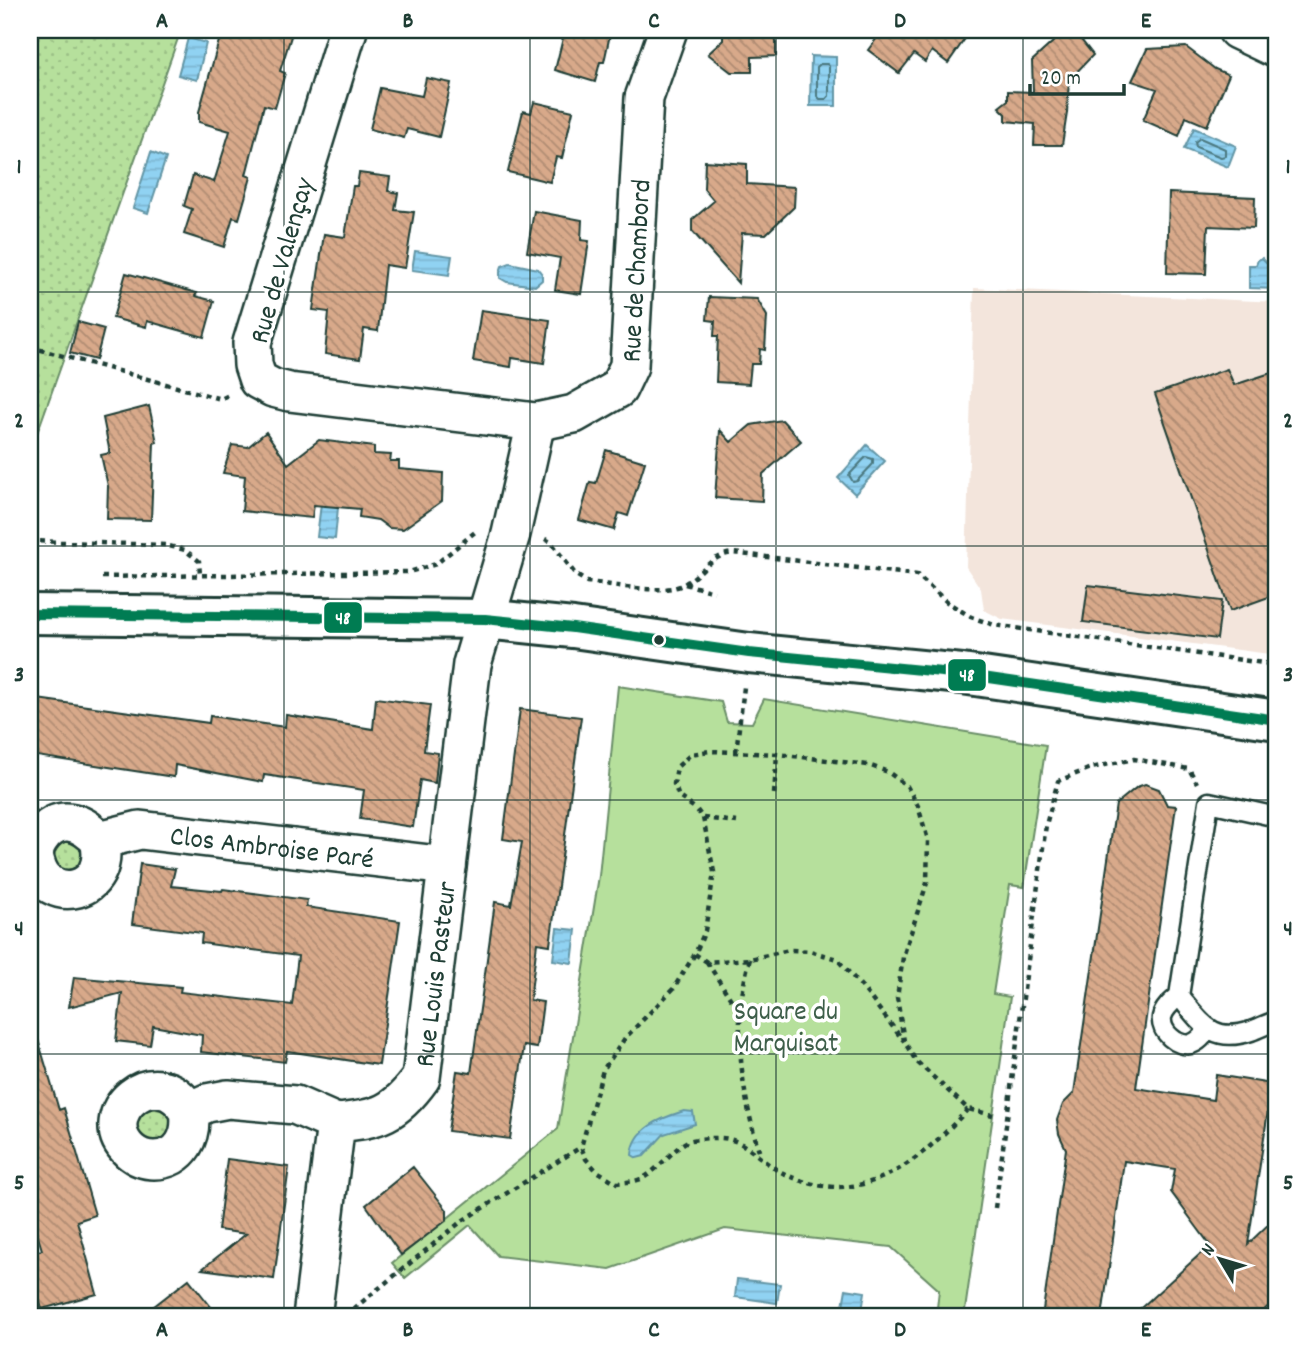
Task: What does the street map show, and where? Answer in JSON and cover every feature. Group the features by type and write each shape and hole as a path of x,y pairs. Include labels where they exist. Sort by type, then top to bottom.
{"main road":[{"path":"30,614 485,619 573,628 749,653 962,674 1277,720"}],"street":[{"name":"Rue de Valençay","path":"348,30 252,343 253,365 258,380 289,392 536,422"},
{"name":"Rue de Chambord","path":"536,422 574,414 618,389 629,366 644,98 668,30"},
{"path":"1237,30 1268,42 1277,49"},
{"path":"485,619 511,534 536,422"},
{"name":"Rue Louis Pasteur","path":"336,1123 377,1118 392,1111 421,1078 472,664 485,619"},
{"path":"45,814 89,828 99,840 103,855 100,869 90,881 77,889 61,889 47,883 38,872 34,857 37,842 46,830 45,814"},
{"name":"Clos Ambroise Paré","path":"99,840 140,830 447,866"},
{"path":"189,1111 207,1102 228,1099 295,1105 336,1123 312,1317"}],"lane":[{"path":"1208,1030 1194,1044 1183,1044 1167,1035 1162,1026 1162,1015 1168,1005 1179,996 1209,802 1277,817"},
{"path":"1179,996 1208,1030 1219,1035 1237,1035 1277,1021"}],"path":[{"path":"30,348 221,399 258,380"},
{"path":"95,577 409,572 436,564 471,533 480,530 542,536 551,542 576,575 587,582 671,590 685,583 719,555 733,553 917,575 947,602 971,617 994,625 1277,665"},
{"path":"30,541 164,545 185,550 199,561 200,575"},
{"path":"685,583 714,592"},
{"path":"736,752 749,653"},
{"path":"904,1041 897,998 903,957 927,883 928,840 918,806 907,786 888,772 868,765 777,754 710,751 691,754 677,767 674,784 680,797 704,818 714,872 705,931 695,954 673,989 625,1038 603,1070 581,1147 586,1159 597,1171 617,1184 641,1179 688,1142 729,1138 742,1143 777,1170 809,1184 836,1187 866,1184 907,1167 940,1139 968,1109"},
{"path":"774,794 777,754"},
{"path":"995,1208 1046,825 1058,780 1091,768 1135,759 1189,769 1209,802"},
{"path":"704,818 737,822"},
{"path":"707,962 750,959 789,950 810,951 837,959 904,1041 916,1061 968,1109 993,1115"},
{"path":"695,954 707,962 740,1012"},
{"path":"750,959 743,981 740,1012 744,1094 747,1114 760,1155"},
{"path":"344,1317 462,1221 581,1147"}],"shaded area":[{"path":"974,288 1277,302 1277,655 1002,619 984,610 981,589 966,567"}],"green space":[{"path":"30,30 181,30 30,453"},
{"name":"Square du Marquisat","path":"618,686 721,702 727,722 752,723 764,699 1046,745 1024,887 1010,885 993,994 1010,997 964,1317 936,1317 939,1290 891,1247 725,1229 610,1269 498,1256 470,1225 405,1278 392,1263 558,1129 599,876"},
{"path":"63,836 86,846 81,871 56,872 50,848"},
{"path":"147,1100 176,1111 172,1142 141,1146 131,1116"}],"water":[{"path":"188,38 206,43 197,80 178,75"},
{"path":"811,56 836,57 836,106 810,106"},
{"path":"1194,128 1236,146 1228,167 1184,149"},
{"path":"151,152 166,158 148,213 133,208"},
{"path":"415,251 452,256 449,275 412,270"},
{"path":"1262,258 1269,265 1277,265 1277,289 1249,288 1249,265 1256,265"},
{"path":"510,263 538,269 542,280 535,286 507,282 500,278 500,272 502,266"},
{"path":"867,445 885,461 855,494 838,478"},
{"path":"322,495 339,497 335,539 317,537"},
{"path":"557,928 576,930 572,963 553,960"},
{"path":"684,1111 693,1112 695,1124 664,1134 644,1156 637,1158 632,1155 643,1131 666,1117"},
{"path":"737,1279 780,1284 777,1303 735,1297"},
{"path":"846,1289 865,1292 861,1317 841,1317"}],"building":[{"path":"222,30 293,30 280,71 285,73 275,108 264,105 246,175 251,177 239,219 233,217 224,247 184,234 192,209 184,206 193,175 214,182 230,131 199,122 199,112"},
{"path":"565,30 611,30 604,62 600,62 595,82 555,70"},
{"path":"723,30 776,30 776,56 752,57 752,72 731,72 708,54 723,40"},
{"path":"883,30 971,30 948,63 932,51 925,62 914,54 899,73 868,50"},
{"path":"1065,31 1070,37 1075,32 1093,55 1069,80 1062,145 1034,145 1035,124 1006,121 1006,114 999,107 1008,100 1008,91 1033,92 1032,61"},
{"path":"1186,47 1215,69 1229,75 1207,126 1186,117 1179,136 1143,120 1157,89 1132,81 1147,49"},
{"path":"426,78 451,83 439,137 407,129 404,138 370,129 380,88 422,96"},
{"path":"534,102 573,111 562,158 556,157 550,182 508,172 523,111 531,113"},
{"path":"705,161 747,164 747,184 795,187 794,207 766,234 742,233 738,283 692,231 692,220 714,201 704,189"},
{"path":"359,173 390,177 388,191 398,193 395,210 414,212 405,268 385,265 378,331 364,329 360,359 325,354 329,312 313,310 324,234 345,237 353,186 357,186"},
{"path":"1169,193 1255,197 1254,228 1208,226 1206,274 1167,273"},
{"path":"534,211 582,220 581,240 589,241 581,294 555,290 560,258 527,252"},
{"path":"126,273 197,293 195,296 214,301 204,337 147,321 146,327 113,318"},
{"path":"709,297 757,299 767,316 765,350 760,349 759,364 751,364 749,384 716,382 718,336 714,336 715,321 707,320"},
{"path":"481,310 550,320 544,363 512,358 511,367 473,361"},
{"path":"78,322 104,329 96,360 70,353"},
{"path":"1227,369 1234,385 1277,371 1277,594 1230,611 1155,394"},
{"path":"149,406 157,442 154,443 151,520 107,519 108,486 101,455 110,453 103,418"},
{"path":"782,420 801,441 763,474 762,501 715,498 720,430 731,442 751,425"},
{"path":"266,432 288,464 319,440 374,447 374,454 391,455 390,461 399,461 399,469 443,473 442,501 403,529 389,528 378,520 359,517 360,509 314,505 312,518 242,511 245,476 223,473 232,445 248,447"},
{"path":"606,450 645,462 628,516 619,513 614,530 579,520 590,482 596,483"},
{"path":"1088,585 1222,601 1217,639 1083,622"},
{"path":"30,698 209,723 210,716 285,727 286,715 373,729 376,698 430,705 424,751 438,753 435,783 420,780 413,827 360,819 364,790 264,775 263,782 175,765 174,777 30,755"},
{"path":"520,709 581,717 550,945 537,943 530,1000 543,1002 537,1048 524,1046 510,1139 448,1131 457,1071 471,1073 495,902 511,905 522,842 503,839"},
{"path":"1145,784 1159,789 1167,805 1176,806 1136,1088 1213,1100 1216,1075 1272,1084 1248,1244 1277,1216 1277,1298 1257,1317 1131,1317 1210,1245 1171,1192 1175,1169 1124,1161 1102,1317 1042,1317 1066,1149 1059,1134 1057,1120 1063,1104 1074,1093 1116,804"},
{"path":"140,864 175,869 171,886 223,889 307,900 306,907 400,921 379,1065 287,1051 285,1062 201,1052 202,1035 153,1026 150,1045 116,1041 122,993 69,1007 74,977 181,987 180,992 292,1005 298,956 201,943 202,933 132,924"},
{"path":"36,1033 59,1110 64,1108 95,1215 77,1221 97,1294 42,1309 30,1270 30,1253 42,1250 30,1210 30,1034"},
{"path":"227,1159 289,1167 274,1279 202,1269 246,1234 218,1230"},
{"path":"413,1167 447,1210 447,1220 401,1255 366,1205"},
{"path":"189,1279 219,1317 140,1317"}],"transit line":[{"name":"48","path":"30,614 485,619 573,628 749,653 962,674 1277,720"}]}
